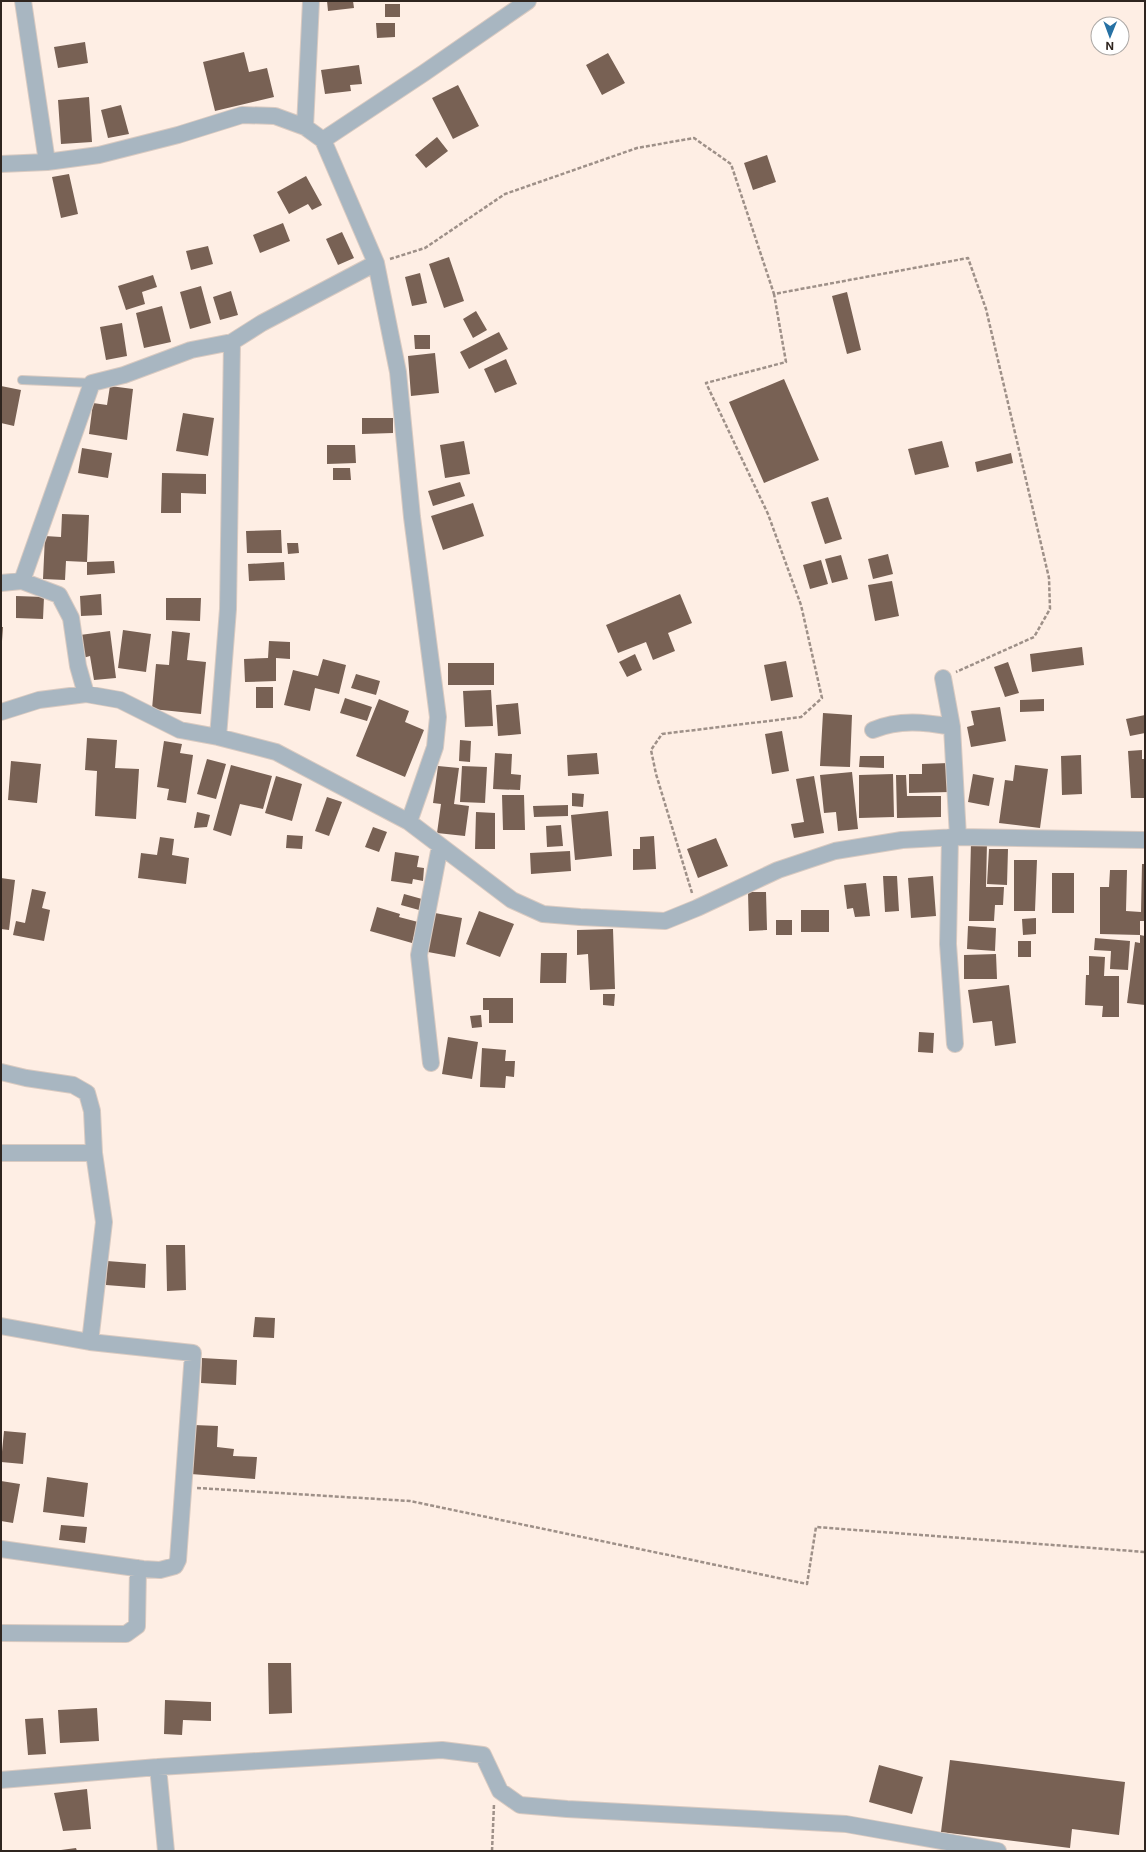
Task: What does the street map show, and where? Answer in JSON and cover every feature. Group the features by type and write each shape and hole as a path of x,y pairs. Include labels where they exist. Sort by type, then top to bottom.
{"street":[{"path":"23,1 47,162"},
{"path":"305,127 312,1"},
{"path":"323,140 424,73 528,1"},
{"path":"1,164 47,162 99,155 178,135 242,115 275,116 305,127 323,140 376,264 398,372 412,516 438,717 435,746 408,822"},
{"path":"22,581 92,383 124,375 191,350 232,342 262,323 376,264"},
{"path":"218,737 228,609 232,342"},
{"path":"1,583 22,581 59,595 71,618 78,666 86,694"},
{"path":"943,678 952,727 954,837 948,944 955,1044"},
{"path":"1,712 39,700 86,694 120,700 180,730 218,737 276,752 408,822 512,900 544,914 580,918 665,921 697,908 778,870 835,851 902,840 954,837 1145,840"},
{"path":"873,730 887,724 905,722 931,723 952,727"},
{"path":"431,1063 418,955 440,846"},
{"path":"1,1072 26,1078 73,1085 87,1093 92,1111 94,1153 104,1222 90,1342"},
{"path":"1,1152 94,1153"},
{"path":"1,1326 90,1342 193,1353 178,1560 175,1566 160,1570 138,1568 1,1549"},
{"path":"1,1633 126,1634 137,1626 138,1568"},
{"path":"1,1780 158,1767 442,1750 483,1755 500,1791 520,1805 567,1809 846,1824 998,1851"},
{"path":"158,1767 166,1851"}],"lane":[{"path":"22,380 92,383"}],"path":[{"path":"376,264 425,248 506,194 637,148 694,138 731,164 774,294 786,362 706,383 768,514 801,605 822,698 801,717 662,734 651,750 656,774 697,908"},
{"path":"774,294 968,258 986,309 1042,547 1049,578 1050,609 1034,637 943,678"},
{"path":"183,1487 410,1502 807,1584 816,1526 1145,1552"},
{"path":"492,1851 492,1806 500,1791"}],"building":[{"path":"327,1 353,1 354,8 328,11"},
{"path":"385,4 400,4 400,17 385,17"},
{"path":"376,23 395,23 395,37 377,38"},
{"path":"85,42 88,63 58,68 54,47"},
{"path":"244,52 249,72 267,68 274,97 215,111 203,62"},
{"path":"608,53 625,83 602,95 586,65"},
{"path":"359,65 362,84 350,85 351,91 325,94 321,70"},
{"path":"458,85 479,126 453,139 432,98"},
{"path":"89,97 92,142 61,144 58,100"},
{"path":"121,105 129,134 108,138 101,110"},
{"path":"437,137 448,151 426,168 415,155"},
{"path":"767,155 776,182 753,190 744,163"},
{"path":"69,174 78,214 61,218 52,177"},
{"path":"306,176 322,205 312,210 308,204 289,214 277,192"},
{"path":"283,223 290,241 260,253 253,235"},
{"path":"342,232 354,258 338,265 326,239"},
{"path":"208,246 213,264 191,270 186,251"},
{"path":"449,257 464,301 444,308 429,264"},
{"path":"420,273 427,303 412,306 405,277"},
{"path":"153,275 157,287 142,292 145,304 126,310 118,286"},
{"path":"201,286 211,323 190,329 180,292"},
{"path":"231,291 238,315 220,320 213,297"},
{"path":"847,292 861,350 847,354 832,296"},
{"path":"162,306 171,342 144,348 136,313"},
{"path":"476,311 487,330 473,338 463,319"},
{"path":"122,323 127,356 106,360 100,327"},
{"path":"499,332 508,349 469,369 460,352"},
{"path":"414,335 430,335 430,349 415,349"},
{"path":"435,353 439,393 411,396 408,356"},
{"path":"506,359 517,384 495,393 484,369"},
{"path":"784,379 819,460 764,483 729,402"},
{"path":"1,386 21,390 14,426 1,423"},
{"path":"110,386 133,389 127,440 89,434 93,403 107,405"},
{"path":"183,413 214,418 208,456 176,451"},
{"path":"362,418 393,418 393,433 362,434"},
{"path":"464,441 470,474 445,478 440,445"},
{"path":"942,441 949,467 915,475 908,449"},
{"path":"327,445 355,445 356,463 327,464"},
{"path":"82,448 112,453 108,478 78,473"},
{"path":"1011,453 1013,463 977,472 975,462"},
{"path":"333,468 350,468 351,480 333,480"},
{"path":"162,473 206,474 206,494 181,493 181,513 161,513"},
{"path":"460,482 465,496 433,506 428,491"},
{"path":"828,497 842,539 825,544 811,502"},
{"path":"473,503 484,536 443,550 431,516"},
{"path":"62,514 89,515 87,562 66,561 65,580 43,579 45,536 61,537"},
{"path":"281,530 282,553 247,553 246,531"},
{"path":"287,543 298,543 299,553 288,554"},
{"path":"888,554 893,574 873,579 868,559"},
{"path":"841,555 848,579 832,583 825,559"},
{"path":"821,560 828,584 810,589 803,565"},
{"path":"114,561 115,573 87,575 87,562"},
{"path":"284,562 285,580 249,581 248,564"},
{"path":"892,581 899,616 875,621 868,585"},
{"path":"101,594 102,615 81,616 80,596"},
{"path":"680,594 692,623 668,633 675,651 653,660 646,642 618,653 606,625"},
{"path":"16,596 44,597 43,619 16,618"},
{"path":"166,598 201,598 200,621 166,620"},
{"path":"1,627 3,627 2,641 1,641"},
{"path":"123,630 151,634 146,672 118,668"},
{"path":"110,631 116,678 94,680 90,656 83,658 80,635"},
{"path":"172,631 190,633 187,660 206,662 201,714 152,709 156,664 169,665"},
{"path":"269,641 290,642 290,659 276,658 276,681 245,682 244,659 268,658"},
{"path":"1082,647 1084,665 1032,672 1030,654"},
{"path":"635,654 642,670 627,677 619,662"},
{"path":"323,659 346,665 339,694 315,688 310,711 284,705 293,670 318,676"},
{"path":"786,661 793,697 771,701 764,665"},
{"path":"1008,662 1019,693 1005,697 994,667"},
{"path":"448,663 494,663 494,685 448,685"},
{"path":"356,674 380,681 376,695 351,688"},
{"path":"256,687 273,687 273,708 256,708"},
{"path":"491,690 493,726 465,727 463,691"},
{"path":"345,698 372,707 367,721 340,713"},
{"path":"379,699 409,711 405,722 424,730 405,777 356,756"},
{"path":"1044,699 1044,711 1020,712 1020,700"},
{"path":"518,703 521,734 498,736 496,705"},
{"path":"1000,707 1006,741 971,747 967,727 974,725 971,711"},
{"path":"823,713 852,715 850,767 820,766"},
{"path":"1145,715 1145,733 1130,736 1126,719"},
{"path":"782,731 789,771 772,774 765,734"},
{"path":"87,738 117,740 115,768 139,769 136,819 95,816 97,771 85,770"},
{"path":"460,740 471,741 470,762 459,761"},
{"path":"164,741 182,744 180,753 193,755 186,803 167,800 169,789 157,787"},
{"path":"1142,750 1142,759 1145,759 1145,798 1131,798 1128,751"},
{"path":"495,753 512,754 511,774 521,775 520,790 493,789"},
{"path":"597,753 599,774 568,776 567,755"},
{"path":"1081,755 1082,794 1062,795 1061,756"},
{"path":"860,756 884,756 884,768 859,767"},
{"path":"207,759 226,764 216,799 197,794"},
{"path":"11,761 41,764 37,803 8,800"},
{"path":"949,763 950,792 909,793 909,774 922,774 922,764"},
{"path":"231,765 272,776 263,809 240,804 231,836 213,830"},
{"path":"1015,765 1048,769 1040,828 999,823 1005,780 1013,781"},
{"path":"438,766 459,768 454,804 469,806 465,836 437,833 441,804 433,803"},
{"path":"462,766 487,767 485,803 460,802"},
{"path":"852,772 858,829 838,831 836,812 824,813 820,775"},
{"path":"893,774 894,817 859,818 859,775"},
{"path":"973,774 994,778 989,806 968,802"},
{"path":"896,775 906,775 907,796 941,796 941,817 897,818"},
{"path":"276,776 302,784 292,821 265,813"},
{"path":"814,776 824,833 794,838 791,824 804,822 796,779"},
{"path":"572,793 584,794 583,807 572,806"},
{"path":"502,795 524,795 525,830 503,830"},
{"path":"327,797 342,802 329,836 315,831"},
{"path":"568,805 568,816 534,817 533,806"},
{"path":"608,811 612,856 575,860 571,815"},
{"path":"197,812 210,815 207,827 194,828"},
{"path":"476,812 495,813 495,849 475,849"},
{"path":"561,825 563,846 547,847 546,826"},
{"path":"373,827 387,832 379,852 365,847"},
{"path":"287,835 303,836 302,849 286,848"},
{"path":"654,836 656,869 633,870 633,849 640,849 640,837"},
{"path":"160,837 174,839 172,855 189,858 186,884 138,878 141,853 157,855"},
{"path":"716,838 728,866 698,878 687,849"},
{"path":"971,842 987,842 986,887 1004,887 1003,905 995,905 994,921 969,921"},
{"path":"989,849 1008,849 1007,885 987,884"},
{"path":"570,851 571,871 531,874 530,853"},
{"path":"395,852 419,856 417,867 424,868 423,881 413,879 412,884 391,881"},
{"path":"1014,860 1037,860 1035,911 1014,911"},
{"path":"1142,864 1145,864 1145,921 1140,921 1140,935 1100,934 1100,887 1109,887 1110,870 1127,870 1126,911 1141,912"},
{"path":"1052,873 1074,873 1074,913 1052,913"},
{"path":"883,876 897,876 899,911 885,912"},
{"path":"933,876 936,916 911,918 908,878"},
{"path":"1,878 15,880 9,930 1,929"},
{"path":"866,883 870,916 855,917 853,908 847,909 844,885"},
{"path":"32,889 46,892 42,908 50,910 44,941 13,935 16,921 25,923"},
{"path":"748,892 766,892 767,930 749,931"},
{"path":"404,894 422,899 419,910 401,905"},
{"path":"377,907 400,914 399,917 418,922 412,943 370,931"},
{"path":"801,910 829,910 829,932 801,932"},
{"path":"479,911 514,924 500,957 466,944"},
{"path":"435,913 462,918 455,957 428,952"},
{"path":"1036,918 1036,934 1023,935 1022,919"},
{"path":"776,920 792,920 792,935 776,935"},
{"path":"968,926 996,928 995,951 967,949"},
{"path":"613,929 615,989 590,990 588,954 577,955 577,930"},
{"path":"1140,935 1145,936 1145,1005 1127,1003 1135,942 1140,943"},
{"path":"1095,938 1130,941 1128,970 1110,969 1111,951 1094,950"},
{"path":"1018,941 1031,941 1031,957 1018,957"},
{"path":"541,953 567,953 566,983 540,983"},
{"path":"996,954 997,979 964,979 964,955"},
{"path":"1089,956 1105,957 1104,976 1119,976 1119,1017 1102,1017 1103,1006 1085,1005 1086,975 1089,975"},
{"path":"1009,985 1016,1043 995,1046 992,1021 973,1023 968,990"},
{"path":"603,994 615,994 614,1006 603,1005"},
{"path":"483,998 513,998 513,1023 489,1023 489,1010 483,1010"},
{"path":"481,1015 482,1027 472,1028 470,1016"},
{"path":"919,1032 934,1033 933,1053 918,1052"},
{"path":"448,1037 478,1042 472,1079 442,1074"},
{"path":"482,1048 506,1050 505,1061 515,1061 514,1077 506,1076 505,1088 480,1087"},
{"path":"166,1245 185,1245 186,1290 167,1291"},
{"path":"107,1261 146,1264 145,1288 106,1285"},
{"path":"255,1317 275,1318 274,1338 253,1337"},
{"path":"202,1358 237,1360 236,1385 201,1383"},
{"path":"194,1425 218,1426 217,1447 234,1449 233,1456 257,1457 255,1479 191,1474"},
{"path":"4,1431 26,1433 23,1464 1,1462"},
{"path":"47,1477 88,1483 84,1517 43,1512"},
{"path":"1,1481 20,1484 13,1523 1,1521"},
{"path":"61,1525 87,1527 85,1543 59,1540"},
{"path":"268,1663 291,1663 292,1713 269,1714"},
{"path":"165,1700 211,1702 211,1721 183,1720 182,1735 164,1734"},
{"path":"97,1708 99,1741 60,1743 58,1710"},
{"path":"43,1718 46,1754 28,1755 25,1719"},
{"path":"950,1760 1125,1782 1119,1835 1072,1829 1070,1848 941,1832"},
{"path":"879,1765 923,1777 912,1814 869,1802"},
{"path":"87,1789 91,1829 63,1831 54,1793"},
{"path":"76,1848 77,1851 61,1851 61,1850"}]}
